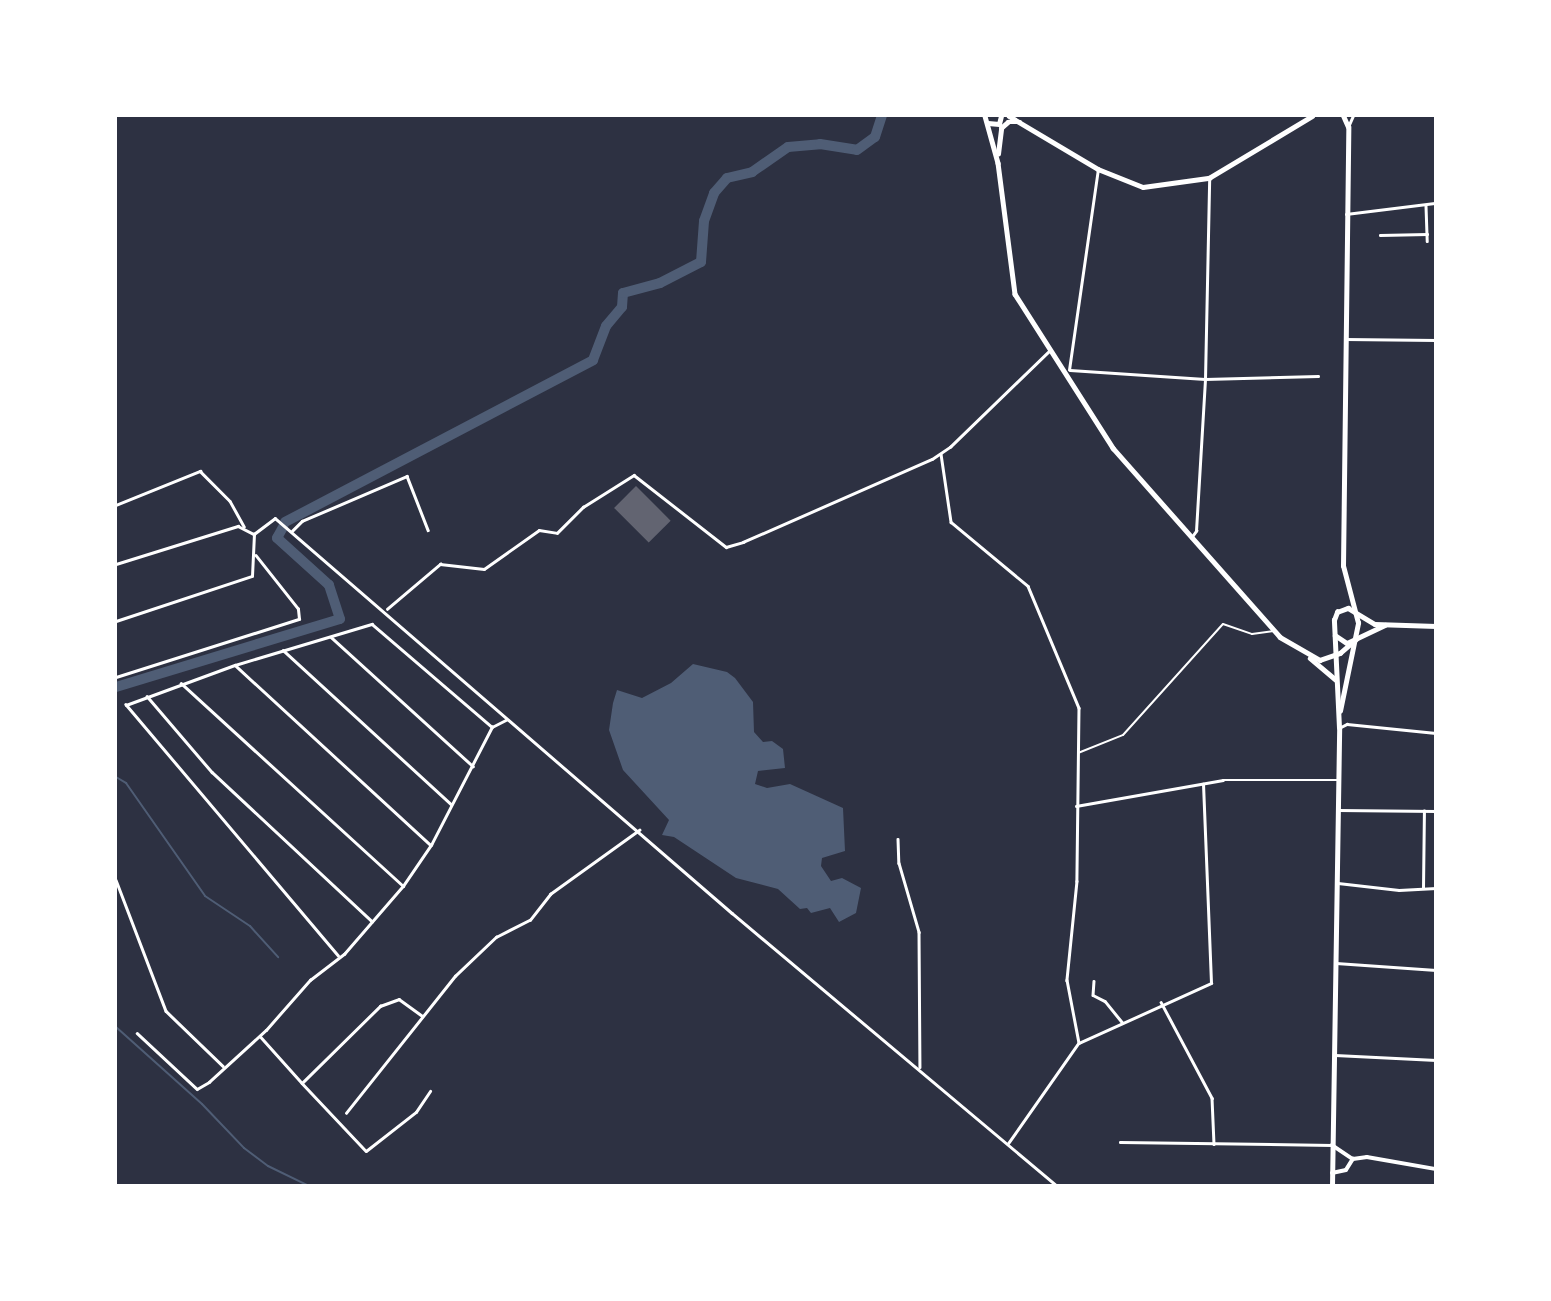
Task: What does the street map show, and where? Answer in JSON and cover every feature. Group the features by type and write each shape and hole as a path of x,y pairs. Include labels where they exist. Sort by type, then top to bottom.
{"main road":[{"path":"985,116 996,126 1000,116"},
{"path":"985,116 998,163 1014,289 1050,350 1068,372 1113,448 1274,631 1336,682"},
{"path":"1009,116 1098,169 1143,187 1209,178 1312,116"},
{"path":"1339,725 1356,639 1356,610 1343,566 1348,127 1343,116"},
{"path":"998,163 1001,128 1008,122 1020,122"},
{"path":"1332,1185 1338,883 1339,725 1334,655 1337,612 1356,610 1373,623 1436,626"},
{"path":"1334,632 1343,643 1386,624"},
{"path":"1300,652 1320,660 1334,655 1356,639"}],"street":[{"path":"1348,127 1353,116"},
{"path":"1098,169 1068,372 1205,379 1318,376"},
{"path":"1191,538 1196,531 1205,379 1209,178"},
{"path":"1346,214 1436,203"},
{"path":"1426,205 1427,241"},
{"path":"1380,235 1427,234"},
{"path":"1345,339 1436,340"},
{"path":"386,611 440,564 484,569 539,530 557,533 583,507 630,476 641,478 726,547 941,453 1050,350"},
{"path":"941,453 951,522 1027,586 1038,606 1079,708 1077,881 1067,980 1079,1043"},
{"path":"116,505 200,471 230,501 244,526 254,534 256,556 252,576 116,621"},
{"path":"292,531 302,521 407,476 428,530"},
{"path":"254,534 275,517 386,611 506,720 640,829 732,913 1057,1185"},
{"path":"116,564 244,526"},
{"path":"116,677 299,619 298,609 256,556"},
{"path":"338,956 129,712 126,705 234,665 372,624 492,727"},
{"path":"331,637 473,766"},
{"path":"283,650 452,804"},
{"path":"234,665 431,845"},
{"path":"181,683 403,886"},
{"path":"147,696 212,772 373,922"},
{"path":"136,1033 197,1089 260,1036 373,922 403,886 431,845 492,727 506,720"},
{"path":"1339,725 1436,733"},
{"path":"1076,806 1203,784 1338,780"},
{"path":"1009,1143 1079,1043 1161,1002 1211,984 1203,784"},
{"path":"1338,810 1436,811"},
{"path":"1423,888 1424,811"},
{"path":"346,1113 444,987 496,937 530,920 550,894 640,829"},
{"path":"898,839 899,863 919,932 920,1069"},
{"path":"116,880 166,1011 223,1066"},
{"path":"1338,883 1399,890 1436,888"},
{"path":"1336,963 1436,970"},
{"path":"1094,981 1093,995 1105,1001 1122,1022"},
{"path":"302,1083 380,1006 399,999 423,1016"},
{"path":"1161,1002 1212,1098 1214,1144"},
{"path":"260,1036 366,1151 416,1112 430,1091"},
{"path":"1335,1055 1436,1060"},
{"path":"1120,1142 1332,1145 1353,1159 1367,1157 1436,1169"},
{"path":"1332,1173 1346,1170 1353,1159"}],"lane":[{"path":"1077,753 1123,735 1223,624 1252,634 1274,631"}],"water":[{"path":"693,664 727,672 735,678 753,702 754,732 763,742 772,741 783,749 785,768 758,771 755,784 767,788 790,784 843,808 845,851 822,858 821,866 831,881 842,878 861,888 856,913 839,922 830,908 811,913 807,908 800,909 778,889 736,878 674,837 662,835 669,820 623,770 609,730 613,703 617,690 642,698 671,683"}],"building":[{"path":"636,486 671,521 649,543 614,508"}],"waterway":[{"path":"285,522 593,360 606,326 622,307 623,293 660,283 701,262 704,221 714,193 727,178 752,172 788,147 820,144 857,150 875,137 882,116"},
{"path":"116,687 340,619 329,585 277,538 283,527"},
{"path":"116,777 126,783 205,896 250,926 278,957"},
{"path":"116,1027 202,1104 244,1148 268,1166 309,1186"}]}
